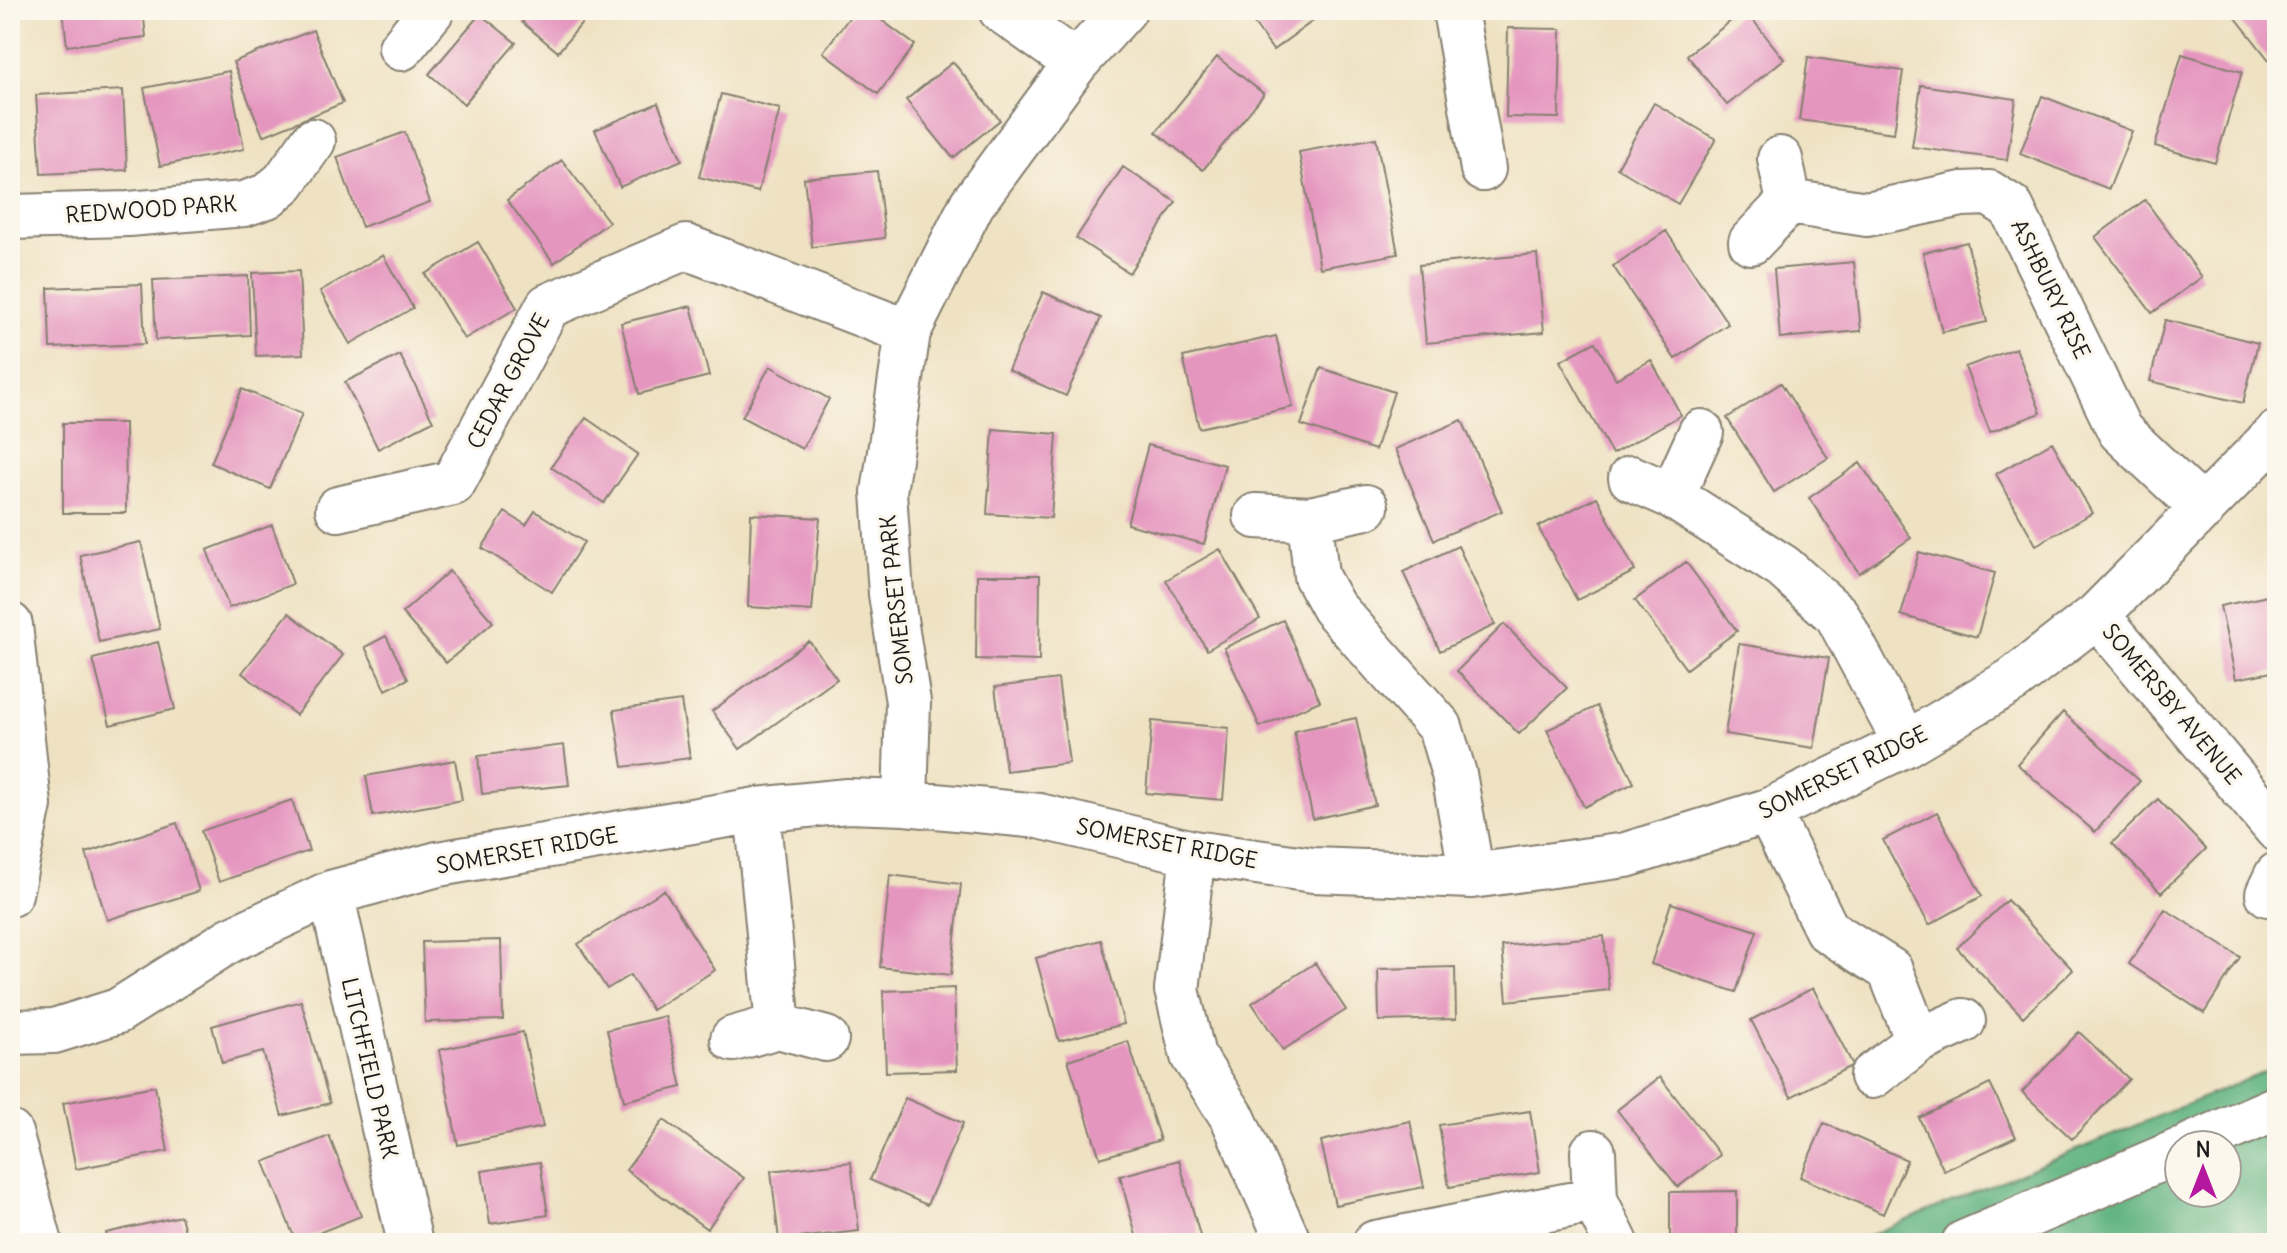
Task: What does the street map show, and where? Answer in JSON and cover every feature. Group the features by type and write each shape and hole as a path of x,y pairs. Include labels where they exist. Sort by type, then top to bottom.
{"street":[{"path":"401,48 432,10"},
{"path":"1001,10 1076,63"},
{"name":"SOMERSET PARK","path":"905,803 908,702 891,594 884,492 908,332 972,204 1076,63 1124,10"},
{"path":"1455,10 1483,169"},
{"name":"REDWOOD PARK","path":"10,217 129,214 244,204 267,196 284,182 313,141"},
{"path":"1751,242 1789,202 1780,159"},
{"name":"ASHBURY RISE","path":"1789,202 1867,214 1962,194 1989,193 2011,207 2120,431 2203,509"},
{"name":"CEDAR GROVE","path":"338,509 453,483 548,306 686,247 908,332"},
{"path":"1672,496 1701,432"},
{"name":"SOMERSET RIDGE","path":"10,1032 54,1031 118,1011 230,940 331,893 438,864 757,810 847,801 905,803 1039,816 1193,853 1313,870 1472,876 1626,855 1768,811 1906,744 2013,680 2097,615 2277,433"},
{"path":"1631,478 1672,496 1783,567 1837,615 1906,744"},
{"path":"1256,516 1310,519 1366,507"},
{"path":"1310,519 1316,576 1333,607 1440,727 1454,774 1472,876"},
{"name":"SOMERSBY AVENUE","path":"2097,615 2277,829"},
{"path":"10,625 29,805 10,894"},
{"path":"757,810 778,1026"},
{"path":"1768,811 1827,930 1890,970 1918,1041"},
{"path":"1193,853 1177,990 1193,1056 1233,1118 1289,1243"},
{"name":"LITCHFIELD PARK","path":"331,893 410,1243"},
{"path":"1872,1076 1918,1041 1963,1021"},
{"path":"733,1039 778,1026 826,1039"},
{"path":"2229,1129 2277,1108"},
{"path":"10,1133 40,1243"},
{"path":"1593,1152 1595,1200 1616,1243"},
{"path":"1964,1243 2163,1158"},
{"path":"1375,1243 1595,1200"}],"green space":[{"path":"2277,1067 2277,1243 1851,1243"}],"building":[{"path":"63,10 143,10 146,37 67,46"},
{"path":"532,10 593,10 558,52 522,22"},
{"path":"855,10 868,10 915,45 878,94 823,52"},
{"path":"1244,10 1328,10 1273,50"},
{"path":"1745,10 1784,59 1727,105 1687,55"},
{"path":"2247,10 2277,10 2277,61 2273,65 2236,18"},
{"path":"480,14 516,43 464,104 429,74"},
{"path":"1508,28 1561,29 1559,118 1506,117"},
{"path":"313,30 343,103 263,136 233,62"},
{"path":"2182,54 2242,72 2215,163 2155,146"},
{"path":"1217,57 1264,94 1203,170 1156,132"},
{"path":"1808,57 1903,71 1894,133 1799,120"},
{"path":"953,62 1000,120 953,158 906,100"},
{"path":"229,71 244,149 160,166 144,88"},
{"path":"1921,85 2016,99 2007,160 1912,147"},
{"path":"123,90 127,170 41,174 36,95"},
{"path":"721,94 780,109 758,192 699,177"},
{"path":"2042,96 2132,131 2109,189 2020,154"},
{"path":"658,103 682,160 620,187 595,130"},
{"path":"1654,103 1716,139 1678,204 1617,168"},
{"path":"405,132 430,202 362,227 337,157"},
{"path":"1376,138 1398,254 1320,268 1299,152"},
{"path":"562,160 609,222 554,263 507,200"},
{"path":"1123,167 1176,202 1129,273 1076,238"},
{"path":"877,171 885,238 812,247 804,178"},
{"path":"2145,200 2202,277 2152,313 2095,237"},
{"path":"1666,231 1728,324 1675,359 1613,266"},
{"path":"478,242 517,308 464,339 425,274"},
{"path":"1967,242 1987,322 1942,332 1923,253"},
{"path":"1537,254 1544,332 1426,343 1419,265"},
{"path":"383,255 413,308 350,344 320,291"},
{"path":"1854,262 1861,331 1780,338 1774,269"},
{"path":"299,271 303,354 256,356 252,273"},
{"path":"248,276 250,335 156,340 153,280"},
{"path":"142,284 145,344 50,348 48,288"},
{"path":"1043,292 1101,318 1066,396 1008,370"},
{"path":"691,306 709,376 639,394 621,323"},
{"path":"2165,320 2258,343 2243,403 2150,381"},
{"path":"1276,336 1293,407 1199,428 1183,357"},
{"path":"1595,342 1616,379 1651,360 1681,415 1612,454 1560,361"},
{"path":"2016,348 2041,413 1990,432 1965,367"},
{"path":"400,355 433,421 378,449 345,382"},
{"path":"770,366 829,399 802,449 742,417"},
{"path":"1321,368 1394,392 1375,450 1301,425"},
{"path":"1781,383 1828,458 1774,492 1727,418"},
{"path":"242,389 302,414 270,489 211,463"},
{"path":"586,418 638,454 604,503 551,467"},
{"path":"1462,420 1502,511 1434,540 1395,449"},
{"path":"63,423 125,423 126,513 63,513"},
{"path":"993,429 1057,434 1051,518 987,514"},
{"path":"2052,442 2092,513 2036,545 1996,474"},
{"path":"1148,445 1225,465 1204,544 1127,524"},
{"path":"1860,463 1911,538 1859,573 1809,498"},
{"path":"1597,497 1635,571 1577,600 1538,527"},
{"path":"535,511 584,542 552,592 482,548 505,512 526,525"},
{"path":"751,514 820,518 812,611 748,607"},
{"path":"272,525 293,584 229,608 207,550"},
{"path":"141,542 160,629 99,642 80,555"},
{"path":"1458,546 1495,625 1440,651 1403,572"},
{"path":"1220,549 1260,619 1207,650 1166,580"},
{"path":"1919,552 1995,573 1977,637 1901,615"},
{"path":"1686,562 1737,631 1686,669 1635,600"},
{"path":"449,571 493,622 446,663 402,613"},
{"path":"977,575 1040,575 1039,661 976,659"},
{"path":"2277,594 2277,671 2236,679 2220,606"},
{"path":"289,613 343,655 296,715 242,673"},
{"path":"1283,620 1320,701 1260,727 1224,648"},
{"path":"1504,624 1567,688 1519,734 1457,671"},
{"path":"386,636 408,679 386,690 365,647"},
{"path":"809,641 837,679 740,749 712,711"},
{"path":"158,642 175,709 110,725 93,659"},
{"path":"1739,644 1829,658 1814,748 1725,734"},
{"path":"1058,679 1069,763 1006,771 995,687"},
{"path":"681,701 690,758 623,767 614,710"},
{"path":"1597,706 1634,783 1584,807 1547,730"},
{"path":"2063,712 2140,781 2095,832 2017,764"},
{"path":"1356,718 1375,805 1313,819 1294,731"},
{"path":"1152,721 1229,728 1223,800 1146,793"},
{"path":"564,745 569,785 482,794 478,756"},
{"path":"455,760 462,800 373,816 366,776"},
{"path":"2158,799 2206,849 2161,893 2112,843"},
{"path":"292,800 309,851 219,882 201,831"},
{"path":"1937,812 1982,896 1929,925 1883,840"},
{"path":"177,823 199,891 107,920 86,853"},
{"path":"890,875 961,884 951,975 880,967"},
{"path":"664,890 715,970 652,1010 630,975 607,989 578,944"},
{"path":"2007,900 2073,970 2023,1017 1957,948"},
{"path":"1671,903 1757,931 1736,992 1651,964"},
{"path":"2165,909 2240,957 2204,1013 2129,964"},
{"path":"1604,936 1609,990 1507,1001 1502,946"},
{"path":"501,940 503,1020 425,1022 422,942"},
{"path":"1101,940 1124,1024 1059,1041 1036,958"},
{"path":"1315,963 1346,1010 1283,1050 1252,1003"},
{"path":"1455,967 1456,1019 1379,1021 1378,969"},
{"path":"954,988 957,1070 886,1072 883,991"},
{"path":"1813,988 1853,1065 1791,1097 1751,1020"},
{"path":"301,1001 330,1103 282,1116 263,1052 222,1063 212,1026"},
{"path":"665,1016 682,1087 624,1101 607,1030"},
{"path":"523,1032 543,1127 458,1145 439,1050"},
{"path":"2079,1032 2129,1079 2072,1139 2022,1092"},
{"path":"1128,1041 1160,1140 1100,1158 1068,1060"},
{"path":"1660,1077 1720,1155 1678,1187 1617,1110"},
{"path":"1990,1084 2016,1137 1944,1171 1919,1118"},
{"path":"155,1086 168,1151 76,1169 63,1103"},
{"path":"905,1098 963,1123 927,1205 870,1180"},
{"path":"1530,1111 1540,1172 1449,1187 1439,1125"},
{"path":"664,1120 744,1178 707,1229 626,1170"},
{"path":"1410,1121 1424,1187 1335,1205 1321,1141"},
{"path":"1824,1123 1907,1160 1883,1214 1800,1177"},
{"path":"329,1136 361,1216 296,1242 264,1162"},
{"path":"1179,1160 1202,1243 1138,1243 1120,1176"},
{"path":"540,1162 548,1215 490,1224 482,1171"},
{"path":"851,1162 859,1231 779,1240 771,1171"},
{"path":"1737,1191 1737,1243 1670,1243 1670,1192"},
{"path":"181,1216 188,1243 109,1243 106,1233"}]}
